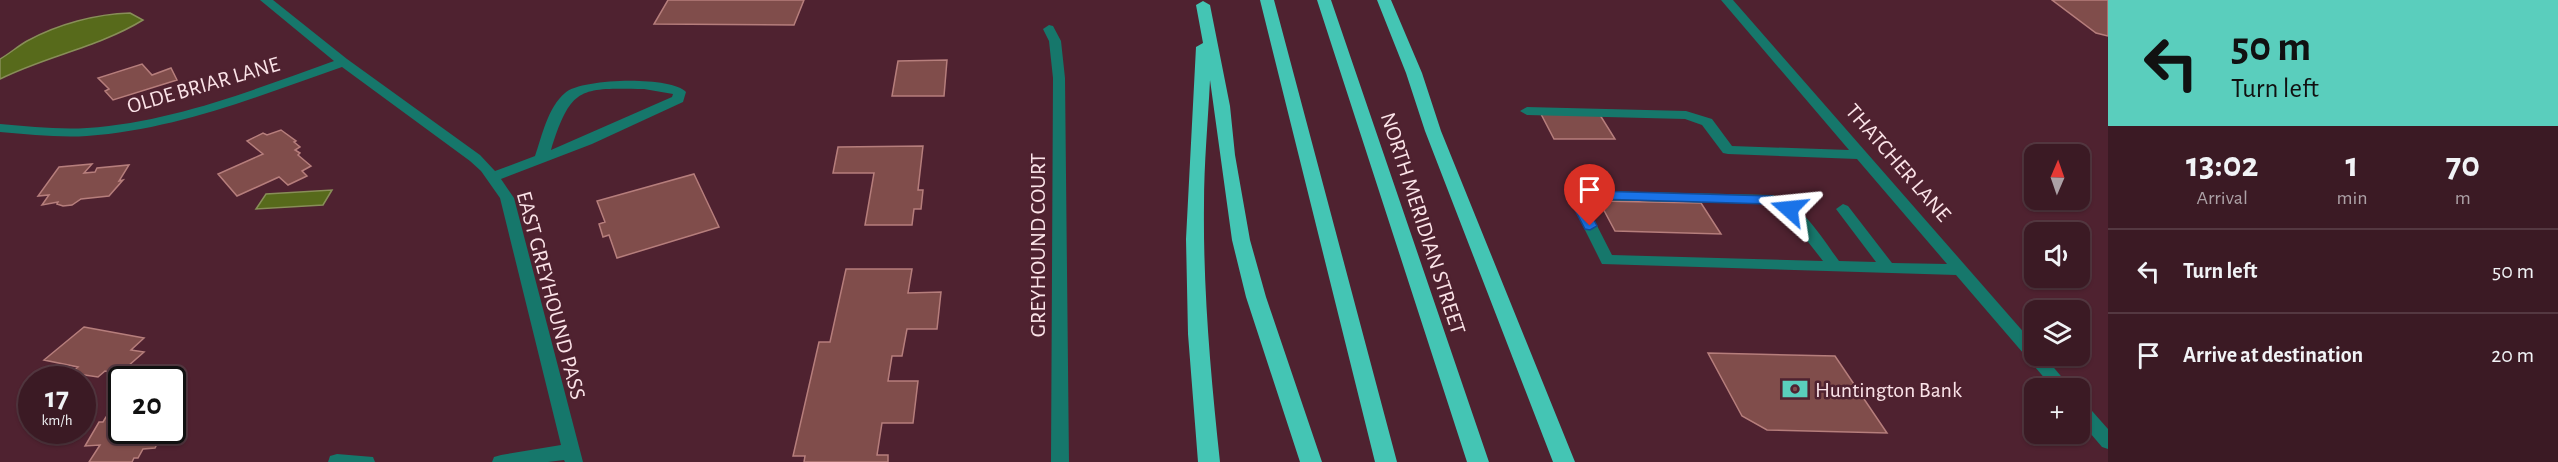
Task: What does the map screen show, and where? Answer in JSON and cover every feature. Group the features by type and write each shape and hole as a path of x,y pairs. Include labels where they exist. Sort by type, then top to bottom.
{"highway":[{"path":"1267,0 1386,462"},
{"name":"NORTH MERIDIAN STREET","path":"1324,0 1478,462"},
{"path":"1384,0 1414,73 1433,131 1564,462"},
{"path":"1203,3 1203,61 1196,173 1195,265 1198,335 1209,462"},
{"path":"1203,3 1222,105 1227,155 1241,240 1256,297 1311,462"}],"street":[{"name":"EAST GREYHOUND PASS","path":"266,0 343,62 462,148 493,177 507,198 573,456"},
{"name":"THATCHER LANE","path":"1727,0 2024,344"},
{"name":"GREYHOUND COURT","path":"1049,29 1056,47 1059,78 1060,462"},
{"name":"OLDE BRIAR LANE","path":"0,128 86,132 126,129 212,108 343,62"},
{"path":"493,177 587,141 663,108 678,99 680,92 674,88 655,87 594,87 578,91 567,99 548,135 542,157"},
{"path":"1527,111 1686,114 1707,122 1728,150 1861,155"},
{"path":"1834,266 1802,220 1789,209 1772,200 1594,195 1583,200 1581,208 1607,260 1960,270"},
{"path":"1844,209 1888,268"},
{"name":"THATCHER LANE","path":"2044,366 2054,378"},
{"path":"2090,421 2108,442"},
{"path":"501,462 573,456"},
{"path":"338,461 366,462"}],"shaded area":[{"path":"130,13 143,20 109,37 0,79 0,59 27,41 77,21 104,15"},
{"path":"332,190 323,205 256,209 266,194"}],"building":[{"path":"668,0 804,0 794,25 654,24"},
{"path":"2052,0 2108,0 2108,36 2096,33"},
{"path":"947,60 944,96 892,96 898,61"},
{"path":"142,64 152,75 171,68 177,80 113,100 105,91 109,89 98,78"},
{"path":"1541,114 1600,115 1615,139 1554,139"},
{"path":"281,130 296,141 294,142 300,147 295,150 300,153 298,155 311,166 302,171 307,176 288,185 279,177 237,196 218,174 263,154 247,141 263,133 267,135"},
{"path":"923,146 918,190 923,190 921,209 914,209 912,225 865,225 874,173 833,173 838,147"},
{"path":"92,164 84,173 95,172 97,168 129,165 119,181 123,180 109,196 81,199 72,205 63,206 57,204 58,202 42,205 49,195 38,196 59,167"},
{"path":"694,174 719,227 617,258 609,235 603,237 599,224 605,222 597,201"},
{"path":"1599,201 1701,203 1721,234 1615,231"},
{"path":"846,269 912,269 908,293 941,292 937,329 907,329 902,356 892,356 888,381 918,381 913,423 882,423 877,455 888,455 888,462 804,462 805,456 793,456 819,342 830,342"},
{"path":"84,327 144,338 131,350 144,352 128,366 108,366 108,372 105,371 98,377 96,377 96,366 73,366 44,360"},
{"path":"1708,353 1835,356 1887,433 1767,430 1742,416"},
{"path":"108,417 108,444 157,444 155,448 143,449 138,458 134,458 132,462 89,462 100,445 85,446 96,444 96,427"}],"place":[{"name":"Huntington Bank","path":"1795,389"}],"route":[{"path":"1590,226 1581,208 1583,200 1594,195 1772,200 1789,209"}]}
